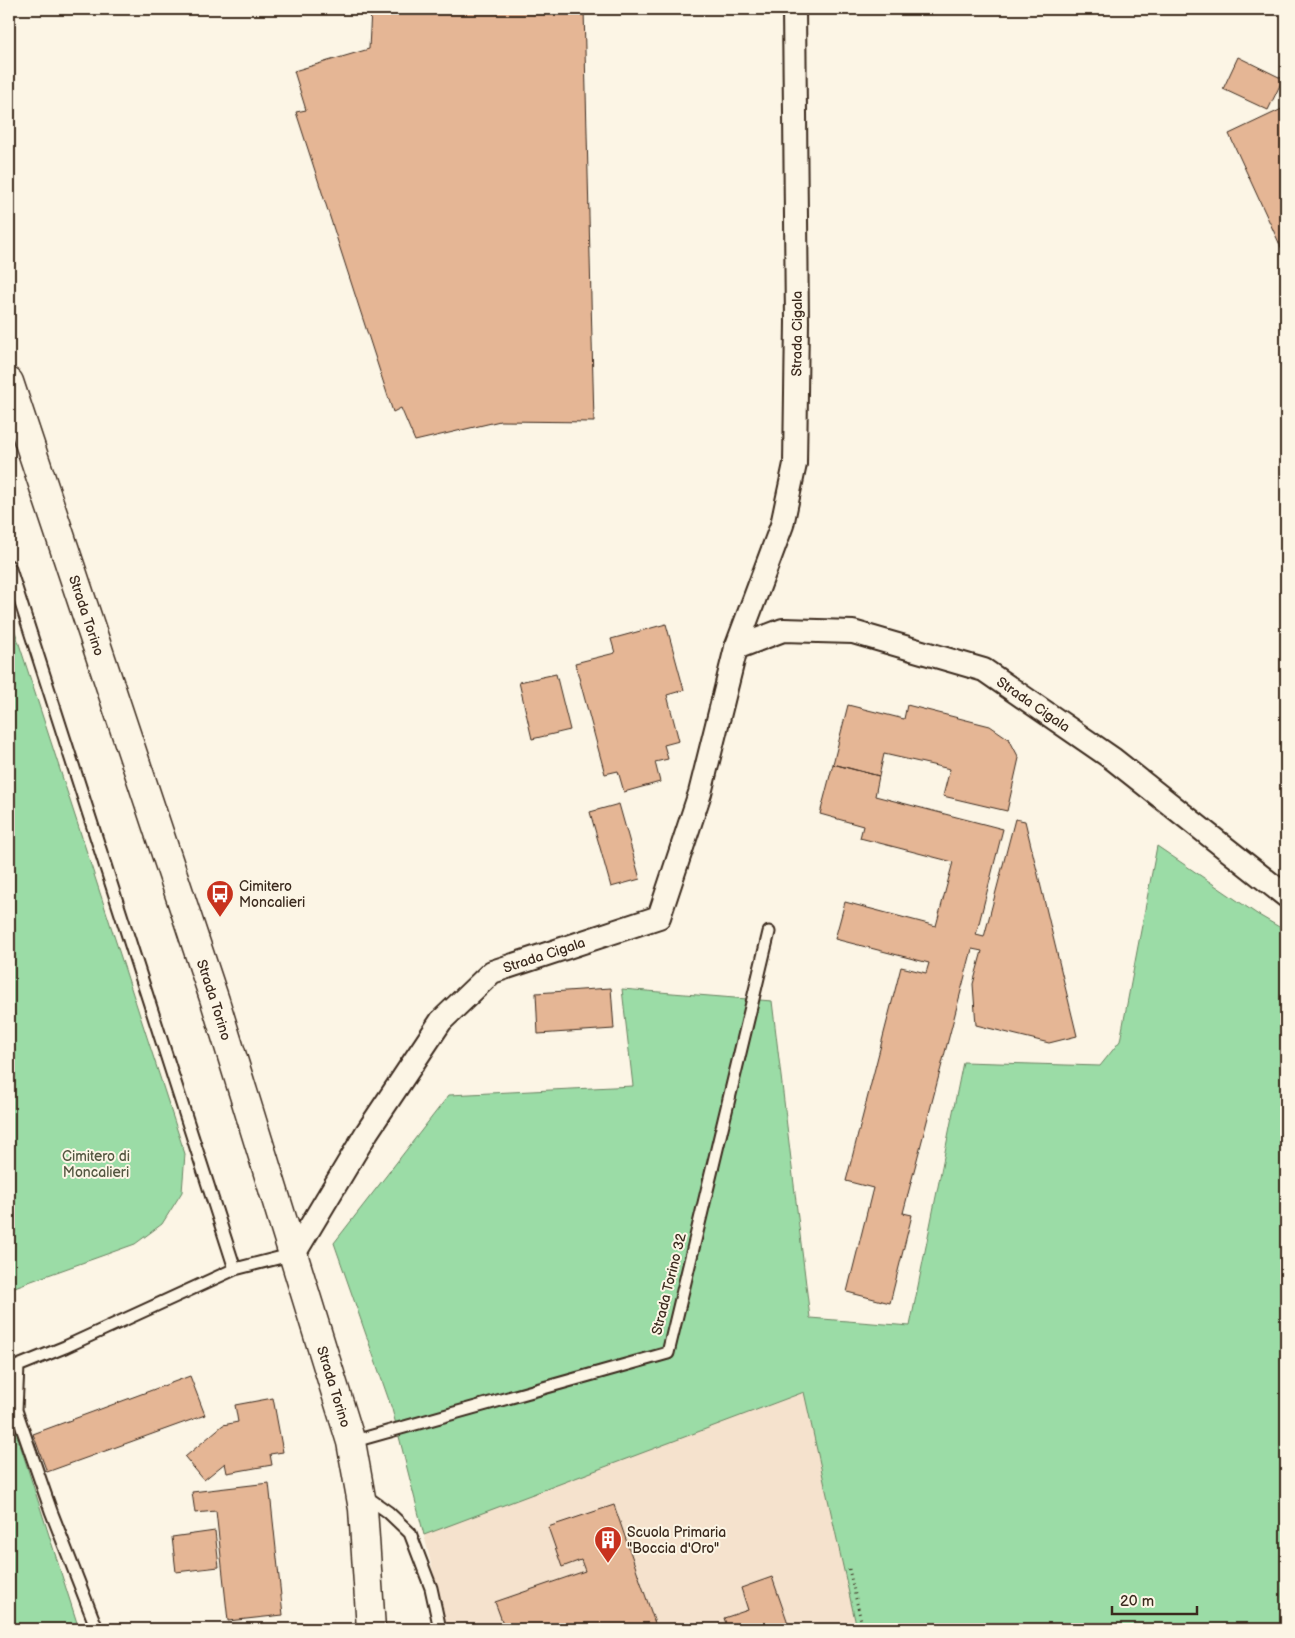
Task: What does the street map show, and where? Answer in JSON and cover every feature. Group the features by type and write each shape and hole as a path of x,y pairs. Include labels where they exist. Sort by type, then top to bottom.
{"main road":[{"name":"Strada Torino","path":"9,382 215,1000 351,1442 360,1492 370,1629"}],"street":[{"name":"Strada Cigala","path":"294,1254 366,1132 441,1022 492,972 659,917 700,793 736,648 782,525 795,464 797,322 794,9"},
{"name":"Strada Cigala","path":"736,648 783,630 853,632 984,670 1113,758 1286,896"}],"lane":[{"path":"9,566 235,1269"},
{"name":"Strada Torino 32","path":"351,1442 668,1354 770,932"},
{"path":"97,1629 51,1511 16,1410 18,1366 65,1347 235,1269 294,1254"},
{"path":"360,1492 388,1512 410,1533 431,1588 440,1629"}],"path":[{"path":"849,1569 863,1629"}],"shaded area":[{"path":"805,1392 857,1629 447,1629 424,1535 562,1478"}],"green space":[{"name":"Cimitero di Moncalieri","path":"9,613 185,1154 182,1192 162,1224 135,1244 9,1289"},
{"path":"1157,846 1257,914 1286,931 1286,1629 857,1629 804,1392 424,1535 392,1409 334,1243 449,1095 633,1086 622,989 772,1001 810,1318 910,1326 963,1062 1100,1066 1120,1041"},
{"path":"9,1410 79,1629 9,1629"}],"building":[{"path":"371,9 584,9 594,422 500,421 415,441 401,408 393,412 296,112 306,110 294,71 369,49"},
{"path":"1238,57 1283,79 1268,110 1223,89"},
{"path":"1286,107 1286,258 1229,134"},
{"path":"666,624 684,690 667,695 679,741 664,745 668,759 655,762 660,782 624,792 618,771 605,774 575,663 615,653 611,639"},
{"path":"556,674 570,730 532,739 519,682"},
{"path":"848,705 904,719 907,705 990,726 1009,739 1019,758 1007,811 943,796 950,769 884,754 879,776 833,764"},
{"path":"833,764 879,776 875,796 1003,829 976,935 984,937 1015,819 1025,821 1077,1036 1049,1043 976,1025 973,984 982,951 972,949 903,1213 912,1215 890,1303 847,1292 873,1188 846,1181 901,967 926,973 929,963 835,939 845,902 936,926 953,862 860,838 863,826 820,814"},
{"path":"619,804 640,879 611,887 590,812"},
{"path":"611,988 614,1029 538,1034 536,993"},
{"path":"190,1376 205,1415 47,1472 33,1434"},
{"path":"273,1398 283,1452 270,1454 272,1465 227,1473 225,1463 204,1480 185,1457 223,1425 238,1422 235,1405"},
{"path":"269,1483 283,1615 228,1621 216,1511 195,1513 192,1492"},
{"name":"Scuola Primaria \"Boccia d'Oro\"","path":"614,1505 657,1629 505,1629 495,1602 585,1571 581,1560 562,1567 548,1527"},
{"path":"215,1531 219,1567 176,1572 172,1537"},
{"name":"Scuola Primaria \"Boccia d'Oro\"","path":"772,1577 790,1629 728,1629 724,1618 748,1610 741,1588"}],"place":[{"name":"Cimitero Moncalieri","path":"220,918"},
{"name":"Scuola Primaria \"Boccia d'Oro\"","path":"608,1564"}]}
